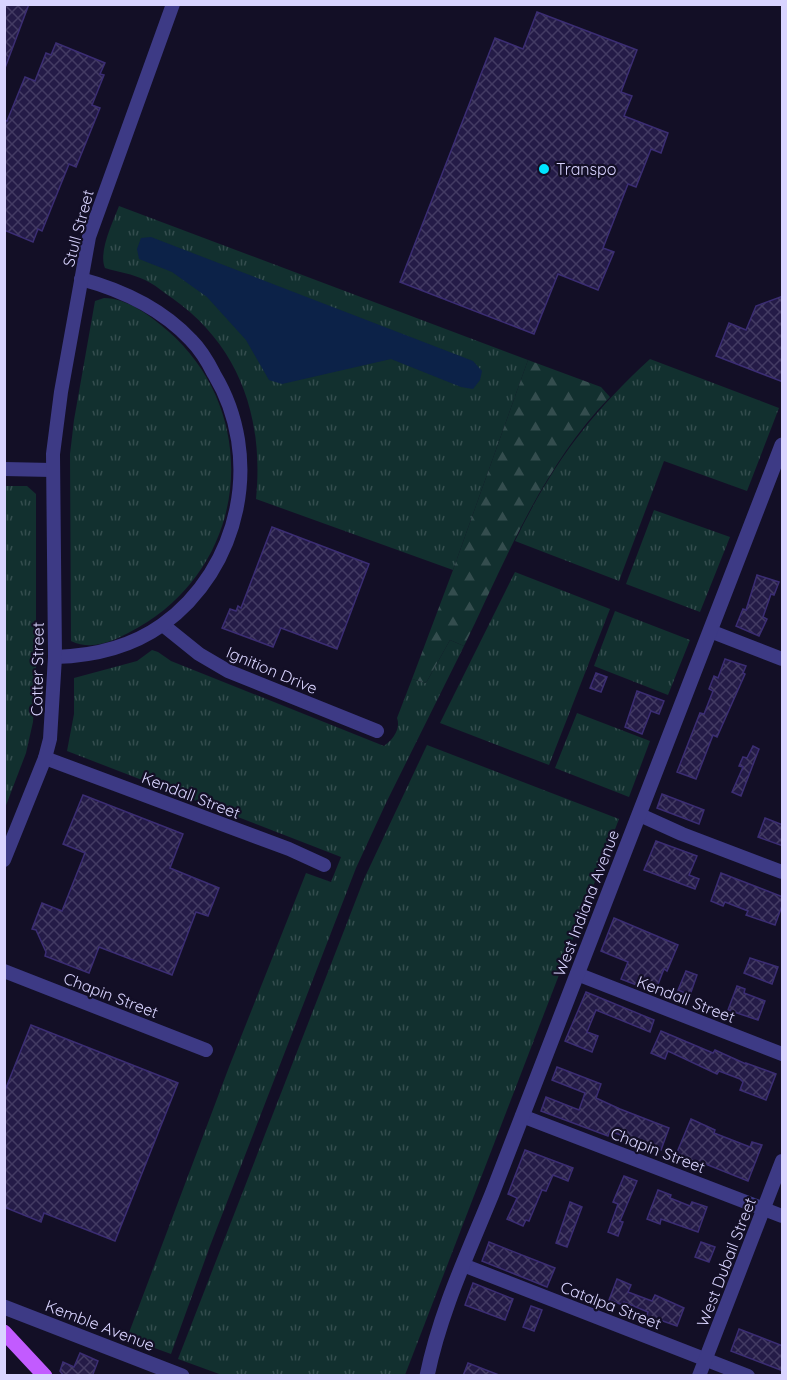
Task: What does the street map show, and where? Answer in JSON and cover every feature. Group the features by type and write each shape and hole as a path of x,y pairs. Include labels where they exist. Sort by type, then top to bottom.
{"main road":[{"path":"4,1332 45,1376"}],"street":[{"name":"Stull Street","path":"52,470 61,392 93,225 173,4"},
{"path":"55,657 95,654 136,639 163,624 182,608 203,583 223,550 231,530 240,492 239,443 236,423 219,381 193,341 143,303 110,288 81,279"},
{"name":"West Indiana Avenue","path":"427,1376 436,1337 463,1265 783,446"},
{"path":"4,469 52,470"},
{"name":"Cotter Street","path":"4,860 45,758 52,720 55,657 52,470"},
{"name":"Ignition Drive","path":"163,624 199,654 228,671 377,731"},
{"path":"711,631 783,659"},
{"name":"Kendall Street","path":"45,758 324,864"},
{"path":"640,815 682,834 783,872"},
{"name":"Chapin Street","path":"4,972 206,1050"},
{"name":"Kendall Street","path":"577,974 783,1054"},
{"name":"Chapin Street","path":"522,1116 783,1216"},
{"name":"West Dubail Street","path":"699,1376 783,1161"},
{"name":"Catalpa Street","path":"463,1265 748,1376"},
{"name":"Kemble Avenue","path":"4,1307 182,1376"}],"green space":[{"path":"119,206 528,360 453,570 256,499 256,440 251,412 231,361 215,338 172,298 140,278 105,268 103,254"},
{"path":"104,298 130,304 146,314 168,331 199,365 219,403 230,445 230,487 222,528 203,566 176,600 123,636 106,643 88,645 71,641 70,454 95,301"},
{"path":"650,359 779,408 747,491 664,461 619,581 515,541 543,489 573,443 608,401"},
{"path":"528,360 601,387 610,397 564,453 545,484 511,547 464,646 450,640 426,683 412,679 453,570"},
{"path":"5,486 27,486 36,494 36,673 33,722 26,753 5,808"},
{"path":"654,510 730,537 700,612 626,584"},
{"path":"515,572 610,609 549,765 440,723"},
{"path":"615,611 690,640 668,695 594,666"},
{"path":"450,640 464,646 356,868 210,1246 171,1354 127,1338 229,1067 306,873 331,882 341,857 67,751 74,714 74,678 137,661 152,650 171,661 384,746 397,730 397,718 412,679 426,683"},
{"path":"577,713 650,741 629,797 555,768"},
{"path":"427,745 619,819 405,1375 222,1375 178,1359 364,879"}],"water":[{"path":"151,237 473,361 482,371 480,380 473,389 461,387 391,359 282,384 269,380 246,340 207,297 172,272 139,259 137,249 141,238"}],"building":[{"path":"4,4 29,4 5,68 4,68"},
{"name":"Transpo","path":"537,12 637,50 621,92 632,96 624,116 668,133 661,153 651,149 636,187 628,184 603,248 614,252 598,290 558,274 534,334 400,282 495,38 523,49"},
{"path":"56,43 105,63 100,74 104,75 92,105 100,108 76,167 69,164 42,231 38,229 33,242 4,230 4,120 7,121 25,77 35,81 46,53 51,55"},
{"path":"783,296 783,382 716,356 729,323 746,330 756,306"},
{"path":"272,527 369,564 337,649 281,628 273,647 222,628 230,609 236,611 238,606 241,608"},
{"path":"757,575 779,582 774,595 771,594 763,617 767,619 759,636 736,626 743,609 746,610"},
{"path":"725,659 746,666 743,673 745,674 717,737 713,735 696,779 677,772 700,713 704,714 713,691 709,689 714,676 718,678"},
{"path":"596,673 607,677 601,692 590,688"},
{"path":"637,691 664,701 659,714 651,711 642,734 625,727"},
{"path":"753,746 759,749 741,796 732,792 743,767 739,766 743,757 747,758"},
{"path":"662,794 704,810 699,824 657,808"},
{"path":"83,795 183,834 170,868 219,888 208,916 196,912 172,975 99,947 89,973 45,956 46,952 36,930 32,929 42,903 62,911 85,853 63,844"},
{"path":"765,818 783,825 783,846 758,837"},
{"path":"656,841 697,856 689,875 699,879 695,889 644,870"},
{"path":"721,873 783,897 775,925 746,915 748,911 725,902 723,906 711,901"},
{"path":"614,918 678,945 667,971 664,969 655,992 621,979 628,962 601,951"},
{"path":"750,958 778,967 772,984 744,973"},
{"path":"686,971 697,975 690,995 678,990"},
{"path":"737,986 745,989 744,993 765,1001 758,1020 728,1010"},
{"path":"586,992 654,1020 650,1032 596,1010 587,1032 598,1036 592,1052 565,1041"},
{"path":"31,1025 178,1083 115,1241 44,1213 41,1222 4,1207 4,1093"},
{"path":"661,1031 713,1053 715,1050 776,1074 766,1100 740,1090 743,1082 740,1079 719,1071 717,1074 668,1051 665,1059 651,1053"},
{"path":"557,1067 601,1084 596,1098 669,1128 661,1150 610,1131 608,1136 541,1111 546,1097 579,1110 585,1093 552,1080"},
{"path":"691,1119 715,1130 714,1133 750,1147 752,1142 762,1145 748,1181 703,1163 702,1167 675,1157"},
{"path":"525,1150 573,1168 568,1181 553,1175 546,1191 542,1190 529,1221 526,1220 523,1226 507,1219 517,1198 508,1194"},
{"path":"624,1176 637,1181 620,1221 623,1222 618,1236 608,1232 618,1204 613,1202"},
{"path":"658,1190 690,1206 692,1202 707,1207 698,1232 661,1219 660,1224 647,1219"},
{"path":"570,1202 582,1207 567,1247 556,1243"},
{"path":"489,1242 555,1268 547,1287 482,1261"},
{"path":"701,1242 715,1247 709,1262 695,1257"},
{"path":"617,1279 631,1285 628,1292 652,1301 655,1295 684,1308 677,1326 660,1320 659,1323 646,1318 648,1312 624,1302 623,1305 609,1300"},
{"path":"473,1283 513,1299 505,1320 465,1305"},
{"path":"531,1306 542,1310 534,1331 523,1327"},
{"path":"739,1329 783,1346 783,1371 731,1351"},
{"path":"80,1353 98,1361 93,1374 95,1376 64,1376 60,1371 63,1362 74,1367"},
{"path":"468,1363 499,1375 499,1376 463,1376"}],"place":[{"name":"Transpo","path":"544,169"}]}
